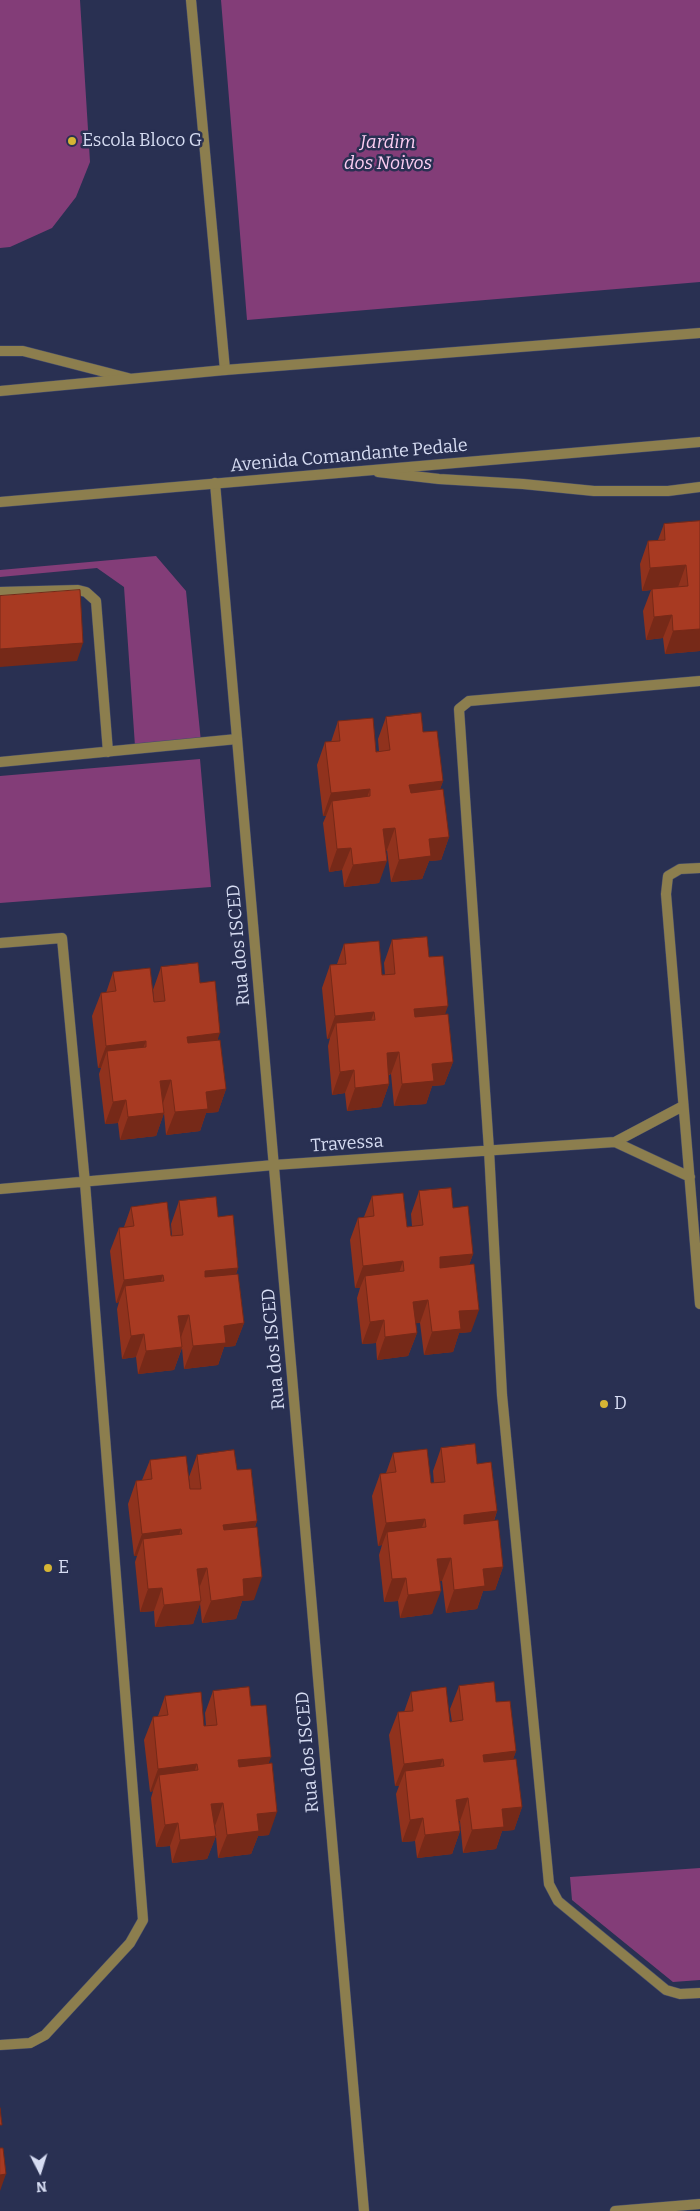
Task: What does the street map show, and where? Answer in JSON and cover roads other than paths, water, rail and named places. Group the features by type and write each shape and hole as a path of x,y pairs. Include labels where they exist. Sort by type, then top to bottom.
{"street":[{"path":"191,0 225,370"},
{"path":"0,391 134,380 225,370 700,333"},
{"path":"0,351 23,352 134,380"},
{"name":"Avenida Comandante Pedale","path":"0,502 700,442"},
{"path":"365,471 439,479 594,491 668,491 700,487"},
{"name":"Rua dos ISCED","path":"215,483 364,2211"},
{"path":"0,592 78,590 86,592 96,601 108,752"},
{"path":"700,681 470,700 458,709 489,1150 502,1395 549,1884 558,1901 666,1990 680,1994 700,1993"},
{"path":"0,762 237,739"},
{"path":"700,868 680,869 668,876 666,894 700,1304"},
{"path":"0,944 62,938 86,1183 143,1920 130,1943 45,2035 30,2043 0,2045"},
{"path":"616,1142 683,1106"},
{"name":"Travessa","path":"0,1190 274,1165 616,1142 690,1177"},
{"path":"615,2211 700,2204"}],"place":[{"name":"Escola Bloco G","path":"72,141"},
{"name":"D","path":"604,1404"},
{"name":"E","path":"48,1568"}],"park label":[{"name":"Jardim dos Noivos","path":"388,153"}]}
